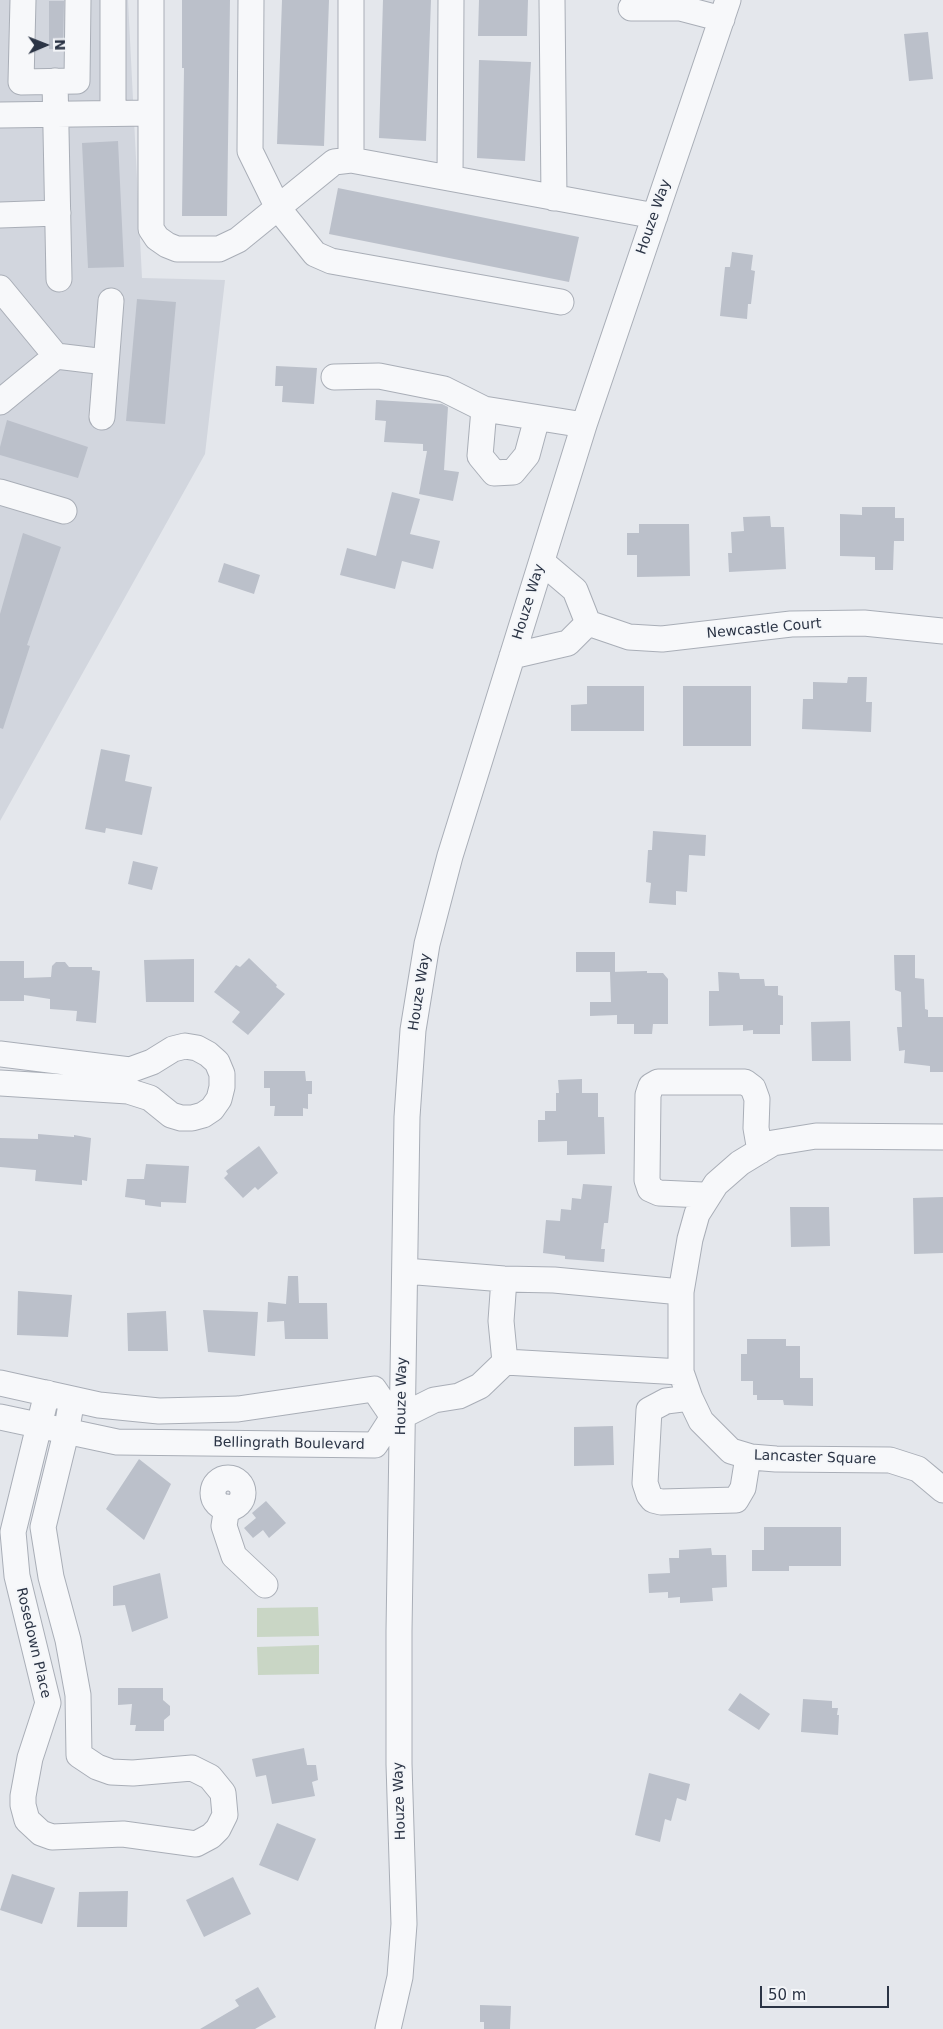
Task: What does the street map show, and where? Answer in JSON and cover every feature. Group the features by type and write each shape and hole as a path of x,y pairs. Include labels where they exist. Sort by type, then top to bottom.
{"street":[{"path":"22,0 21,82 77,81 78,0"},
{"path":"113,0 113,113"},
{"path":"151,0 151,229 157,238 167,245 177,249 219,248 238,240 334,162 351,160 655,216"},
{"path":"251,0 250,151 278,208 316,254 331,261 561,302"},
{"path":"351,0 351,160"},
{"path":"450,178 452,0"},
{"path":"552,0 554,198"},
{"path":"630,8 725,10"},
{"name":"Houze Way","path":"388,2029 400,1977 404,1924 399,1764 397,1416 405,1271 408,1107 413,1030 427,944 450,856 584,425 725,10"},
{"path":"55,81 59,279"},
{"path":"0,115 151,112"},
{"path":"0,214 58,213"},
{"path":"0,288 56,356 106,362"},
{"path":"102,418 111,302"},
{"path":"0,402 56,356"},
{"path":"334,377 379,376 444,389 484,409 584,425"},
{"path":"484,409 480,456 494,474 513,472 527,455 537,418"},
{"path":"0,492 64,511"},
{"path":"512,656 568,643 588,623 575,590 542,562"},
{"name":"Newcastle Court","path":"588,623 629,637 662,639 791,624 864,623 943,631"},
{"path":"0,1054 129,1080 0,1083"},
{"path":"707,1198 703,1196 659,1193 650,1189 647,1180 648,1095 650,1086 658,1082 745,1082 753,1088 757,1099 756,1128 760,1151"},
{"name":"Lancaster Square","path":"943,1138 816,1136 773,1143 740,1162 716,1184 697,1214 690,1239 681,1292 681,1372 701,1421 731,1451 748,1456 776,1459 890,1460 918,1469 943,1490"},
{"path":"405,1271 504,1279 554,1280 681,1292"},
{"path":"504,1279 501,1322 505,1362"},
{"path":"0,1383 99,1405 159,1411 238,1409 374,1389 397,1416 434,1400 459,1396 480,1386 505,1362 681,1372"},
{"name":"Rosedown Place","path":"47,1394 13,1532 20,1586 48,1702 30,1758 23,1796 26,1820 41,1833 52,1837 123,1834 196,1844 211,1836 218,1829 225,1815 223,1793 210,1777 192,1768 133,1773 111,1772 97,1767 79,1755 78,1695 68,1640 50,1577 43,1528 66,1433 72,1399"},
{"path":"690,1398 666,1401 649,1410 646,1483 649,1496 653,1500 662,1502 736,1500 743,1488 748,1456"},
{"path":"238,1409 234,1479 242,1488 241,1499 233,1507 227,1507 224,1526 234,1556 264,1585"},
{"name":"Bellingrath Boulevard","path":"0,1417 66,1433 117,1442 375,1445 397,1416"},
{"path":"20,1586 50,1577"}],"shaded area":[{"path":"0,0 128,0 142,278 225,280 205,454 0,821"}],"green space":[{"path":"318,1607 319,1636 257,1637 257,1608"},
{"path":"319,1645 319,1674 258,1675 257,1647"}],"building":[{"path":"182,0 230,0 227,216 182,216 184,68 182,68"},
{"path":"282,0 329,0 324,146 277,144"},
{"path":"383,0 431,0 426,141 379,138"},
{"path":"479,0 528,0 527,36 478,36"},
{"path":"49,1 64,1 63,49 49,49"},
{"path":"928,32 933,79 909,81 904,34"},
{"path":"479,60 531,62 525,161 477,158"},
{"path":"118,141 124,267 88,268 82,143"},
{"path":"338,188 579,237 569,282 329,234"},
{"path":"732,252 753,255 751,270 755,271 747,319 720,316 725,267 730,267"},
{"path":"137,299 176,302 165,424 126,421"},
{"path":"276,366 317,368 314,404 282,402 283,386 275,386"},
{"path":"376,400 442,404 448,407 444,470 459,472 453,501 419,494 427,451 423,451 423,444 384,442 386,421 375,420"},
{"path":"7,420 88,447 78,478 0,455 0,447"},
{"path":"392,492 420,499 410,534 440,541 433,569 402,561 395,589 340,575 347,548 376,556"},
{"path":"862,507 895,507 895,518 904,518 904,541 894,541 893,570 875,570 875,557 840,556 840,514 862,515"},
{"path":"770,516 771,527 784,527 786,569 729,572 728,553 732,553 731,532 744,531 743,517"},
{"path":"639,524 689,524 690,576 637,577 637,555 627,555 627,533 639,533"},
{"path":"23,533 61,547 27,645 30,646 3,729 0,728 0,614"},
{"path":"224,563 260,575 254,594 218,582"},
{"path":"848,677 867,677 866,702 872,702 871,732 802,729 803,699 813,699 813,682 847,683"},
{"path":"587,686 644,686 644,731 571,731 571,705 587,704"},
{"path":"683,686 751,686 751,746 683,746"},
{"path":"101,749 130,755 125,781 152,787 142,835 106,828 105,833 85,829"},
{"path":"653,831 706,835 705,856 689,855 687,892 676,891 676,905 649,903 651,883 646,882 648,850 652,850"},
{"path":"133,861 158,867 152,890 128,884"},
{"path":"576,952 615,952 615,972 576,972"},
{"path":"894,955 915,955 915,978 924,979 925,1009 928,1010 928,1017 943,1017 943,1072 930,1072 930,1066 904,1063 905,1050 899,1051 897,1027 902,1027 901,992 895,990"},
{"path":"249,958 285,994 248,1035 232,1022 240,1012 214,992 236,965 240,967"},
{"path":"194,959 194,1002 146,1002 144,960"},
{"path":"0,961 24,961 24,978 51,977 52,966 56,962 65,962 69,967 92,967 92,970 100,971 96,1023 76,1021 77,1011 50,1009 50,999 24,995 24,1001 0,1001"},
{"path":"647,971 647,973 663,973 668,979 668,1024 653,1024 652,1034 634,1034 634,1024 617,1024 617,1015 590,1016 590,1002 611,1002 610,972"},
{"path":"718,972 739,973 740,979 764,979 765,986 778,986 778,995 783,996 783,1025 780,1025 780,1034 753,1034 753,1030 743,1031 743,1025 709,1026 709,991 719,991"},
{"path":"850,1021 851,1061 812,1061 811,1022"},
{"path":"264,1071 305,1071 306,1081 312,1081 312,1094 308,1094 308,1109 303,1108 303,1116 274,1116 275,1106 270,1106 270,1088 264,1088"},
{"path":"582,1079 582,1093 598,1093 598,1117 604,1117 605,1154 567,1155 567,1141 538,1142 538,1120 545,1120 545,1111 556,1111 556,1093 559,1093 558,1080"},
{"path":"38,1134 74,1137 74,1135 91,1138 87,1181 82,1180 82,1185 35,1181 36,1170 0,1167 0,1138 38,1139"},
{"path":"259,1146 278,1173 258,1190 255,1187 243,1198 224,1178 228,1174 226,1171"},
{"path":"146,1164 189,1166 186,1203 161,1202 161,1207 145,1205 145,1200 125,1197 127,1179 144,1179"},
{"path":"583,1184 612,1186 608,1223 604,1223 601,1249 605,1249 604,1262 565,1259 565,1256 543,1253 546,1220 560,1221 561,1209 571,1210 572,1198 581,1199"},
{"path":"943,1197 943,1253 914,1254 913,1198"},
{"path":"790,1207 829,1207 830,1246 791,1247"},
{"path":"288,1276 298,1276 299,1303 327,1303 328,1339 285,1339 284,1321 267,1322 268,1302 286,1304"},
{"path":"18,1291 72,1295 68,1337 17,1335"},
{"path":"203,1310 258,1312 255,1356 208,1352"},
{"path":"166,1311 168,1351 128,1351 127,1313"},
{"path":"747,1339 786,1339 786,1346 800,1346 800,1378 813,1378 813,1406 784,1405 783,1400 757,1400 757,1395 753,1395 753,1381 741,1381 741,1354 747,1354"},
{"path":"613,1426 614,1465 574,1466 574,1427"},
{"path":"139,1459 171,1484 144,1540 106,1509"},
{"path":"266,1501 286,1523 269,1538 263,1530 253,1538 244,1528 256,1518 252,1513"},
{"path":"764,1527 841,1527 841,1566 789,1566 789,1571 752,1571 752,1550 764,1550"},
{"path":"711,1548 712,1555 726,1555 727,1587 712,1588 713,1601 680,1603 680,1597 668,1598 668,1592 649,1593 648,1574 670,1573 669,1558 679,1558 679,1550"},
{"path":"160,1573 168,1618 132,1632 125,1605 113,1606 113,1586"},
{"path":"118,1688 163,1688 163,1700 170,1706 170,1715 164,1720 164,1731 135,1731 136,1725 130,1725 132,1704 118,1705"},
{"path":"740,1693 770,1714 759,1730 728,1710"},
{"path":"803,1699 832,1701 832,1708 838,1708 838,1735 801,1732"},
{"path":"304,1748 307,1765 316,1765 318,1780 312,1782 315,1796 272,1804 266,1775 256,1777 252,1759"},
{"path":"649,1773 690,1784 686,1801 677,1798 671,1821 665,1819 660,1842 635,1835"},
{"path":"277,1823 316,1839 298,1881 259,1865"},
{"path":"12,1874 55,1888 42,1924 0,1910"},
{"path":"233,1877 251,1914 204,1937 186,1900"},
{"path":"128,1891 127,1927 77,1927 79,1892"},
{"path":"258,1987 276,2017 255,2029 200,2029 239,2006 235,2000"},
{"path":"480,2005 511,2006 510,2029 484,2029 484,2022 480,2022"}]}
